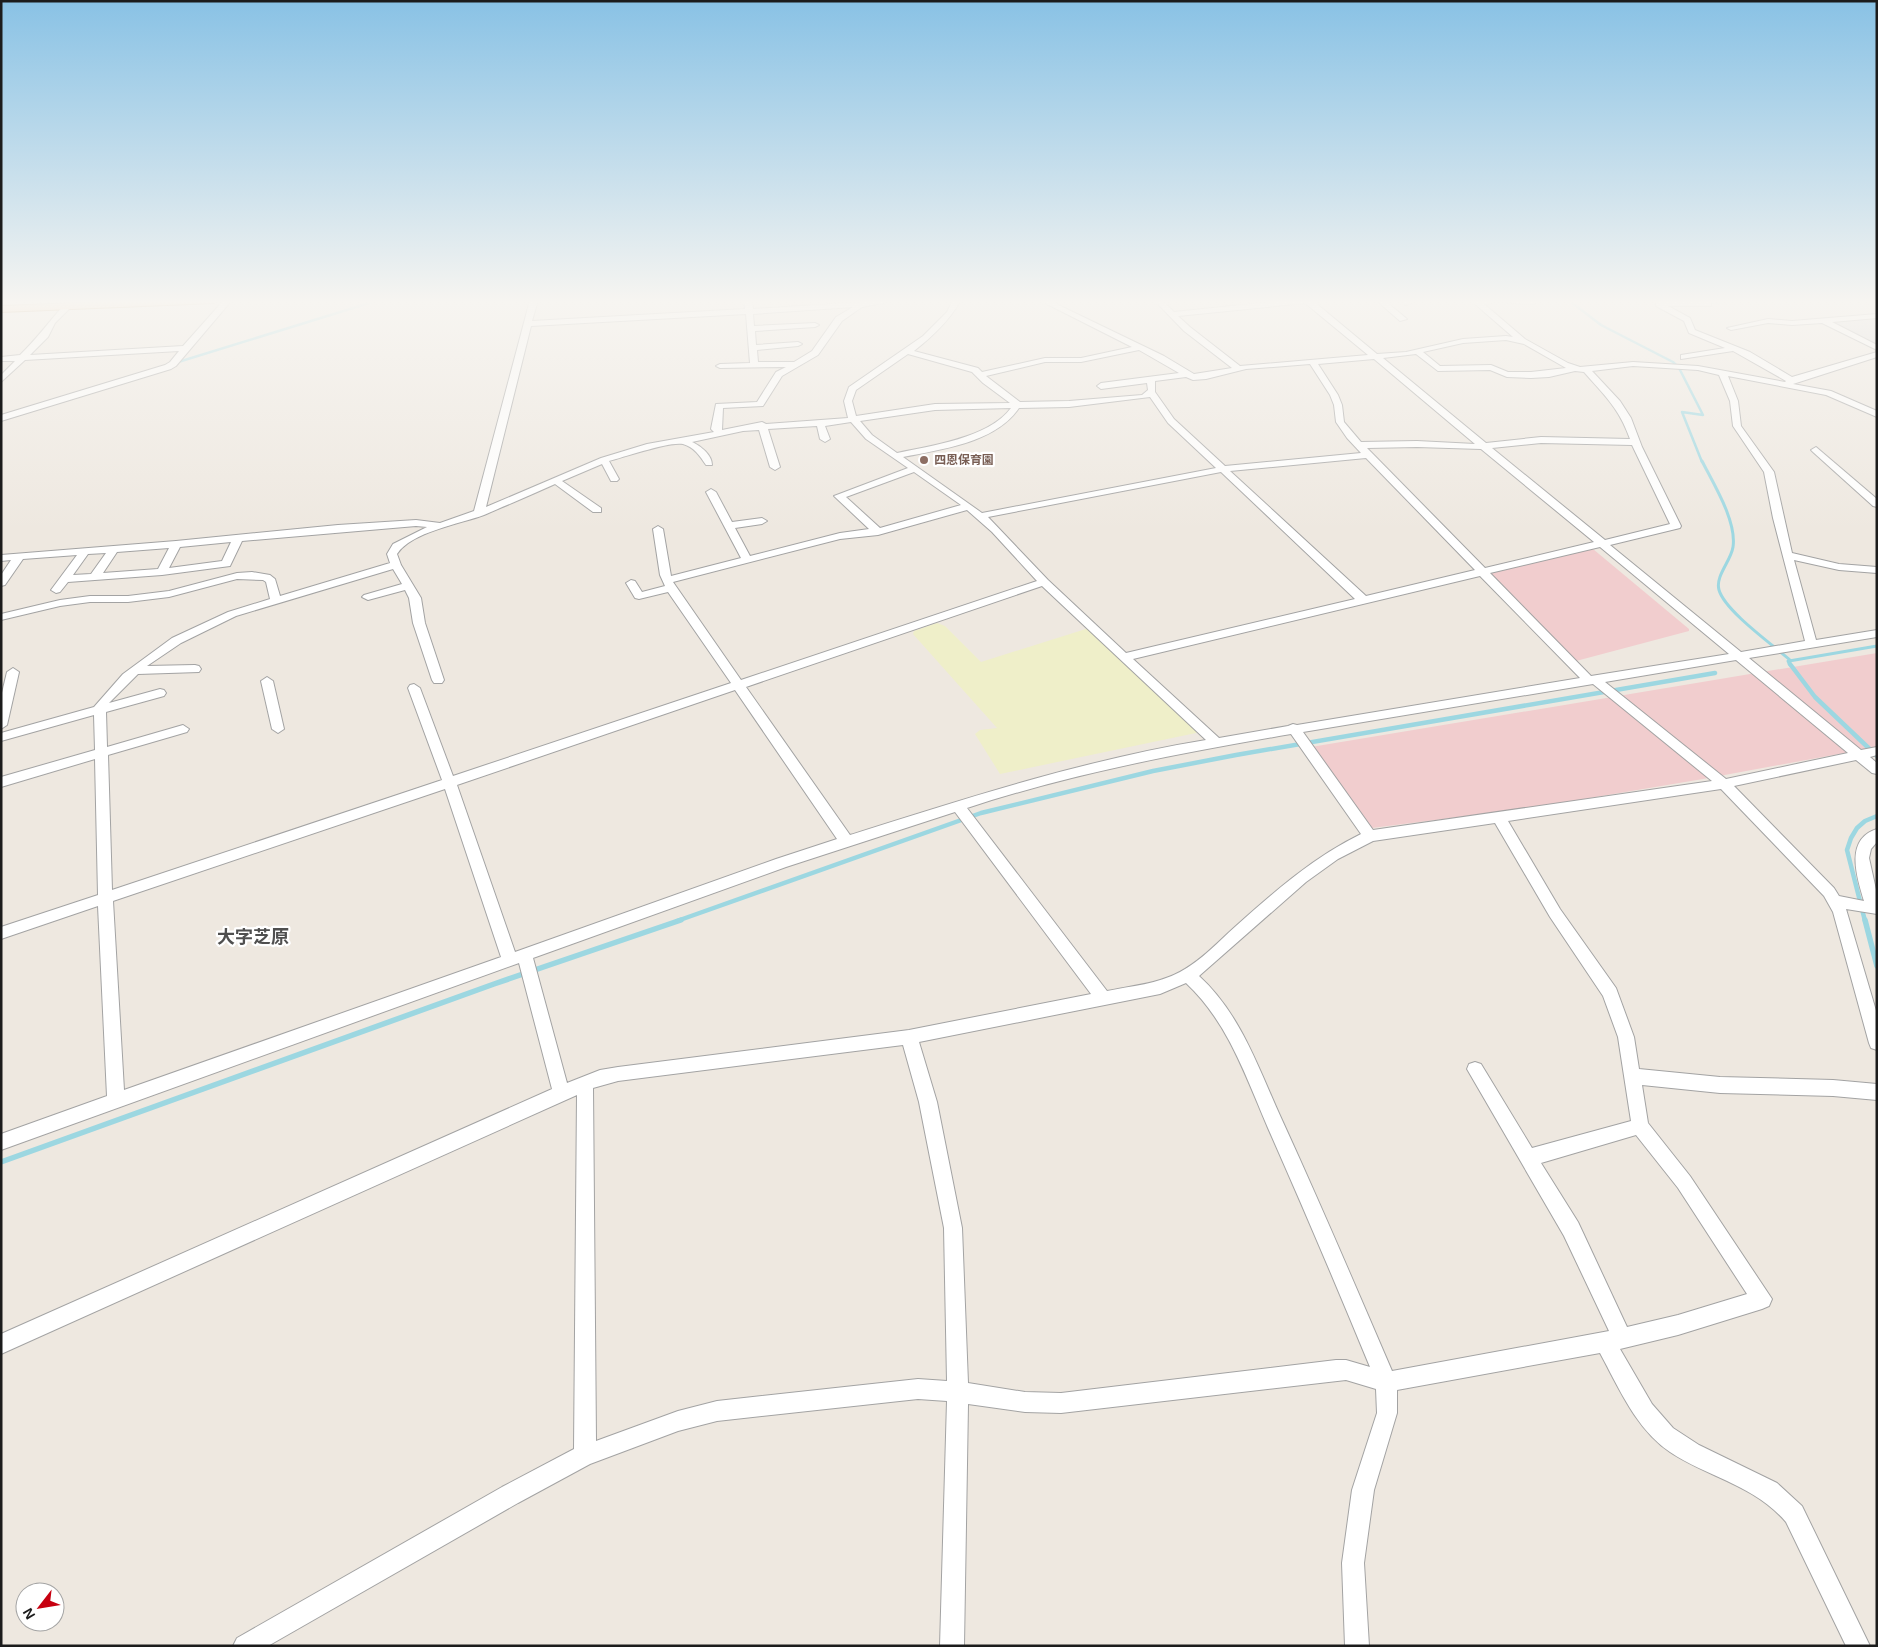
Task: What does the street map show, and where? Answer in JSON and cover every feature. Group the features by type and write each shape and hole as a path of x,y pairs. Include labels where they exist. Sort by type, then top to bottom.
{"street":[{"path":"1,418 133,377"},
{"path":"479,513 514,377"},
{"path":"720,433 716,429 719,406 760,404 777,377"},
{"path":"870,377 850,391 849,405 853,419 872,441 916,469 980,516 1044,582 1216,742"},
{"path":"982,377 1015,402 1017,406"},
{"path":"1101,386 1173,377"},
{"path":"1322,377 1334,395 1342,425 1358,445 1591,680 1724,784 1839,901 1873,912 1862,858 1865,844 1877,834"},
{"path":"1400,377 1877,770"},
{"path":"1125,657 1362,599 1676,526 1635,442 1630,424 1620,407 1592,377"},
{"path":"1724,377 1734,401 1737,426 1769,472 1777,514 1811,644"},
{"path":"1755,377 1790,382 1834,395 1877,414"},
{"path":"1782,377 1790,382"},
{"path":"1790,382 1805,377"},
{"path":"1151,380 1151,392 1170,421 1362,599"},
{"path":"438,680 419,623 415,598 396,565 392,554 397,546 420,533 479,513 604,460 640,449 720,433 762,425 820,423 940,406 1017,406 1095,402 1144,397 1151,392"},
{"path":"895,456 983,434 1010,415 1017,406"},
{"path":"820,423 825,439"},
{"path":"762,425 775,467"},
{"path":"1358,445 1416,444 1470,447 1541,440 1635,442"},
{"path":"684,441 699,449 709,464"},
{"path":"1816,450 1877,504"},
{"path":"980,516 1222,470 1367,455"},
{"path":"604,460 614,479"},
{"path":"878,532 839,496 916,469"},
{"path":"556,481 597,510"},
{"path":"711,492 747,560"},
{"path":"631,583 639,596 669,584 747,560 840,536 878,532 968,506"},
{"path":"729,526 762,521"},
{"path":"1,558 176,544 298,531 416,523 440,526"},
{"path":"658,529 669,584 846,840"},
{"path":"63,579 162,572 226,564 238,538"},
{"path":"162,572 176,544"},
{"path":"94,576 114,549"},
{"path":"56,590 85,551"},
{"path":"1788,555 1839,567 1877,570"},
{"path":"1,583 19,557"},
{"path":"116,1101 105,898 100,754 99,710 103,702 157,652 194,630 232,614 396,565"},
{"path":"1,617 60,603 100,598 139,598 169,594 237,576 252,575 266,577 271,580 276,602"},
{"path":"1,933 1044,582"},
{"path":"368,597 408,586"},
{"path":"1,1142 846,840 964,815 1116,762 1293,728 1877,632"},
{"path":"137,670 195,669"},
{"path":"1,725 13,672"},
{"path":"267,681 278,729"},
{"path":"414,688 518,957 530,976 561,1093"},
{"path":"1,737 160,693"},
{"path":"1293,728 1370,836"},
{"path":"1,782 183,729"},
{"path":"1,1344 561,1093 585,1084 618,1074 909,1037 1160,986 1189,976 1203,966 1311,870 1344,847 1370,836 1724,784 1877,751"},
{"path":"964,815 1102,998"},
{"path":"245,1646 510,1495 586,1454 678,1421 717,1411 918,1389 935,1389 1016,1402 1061,1403 1336,1370 1346,1370 1386,1382 1613,1340 1678,1325 1762,1299 1684,1182 1640,1126 1624,1030 1610,993 1555,913 1499,817"},
{"path":"1839,901 1840,911 1877,1043"},
{"path":"1189,976 1211,996 1224,1013 1236,1035 1318,1219 1386,1382 1387,1413 1363,1490 1353,1563 1357,1646"},
{"path":"909,1037 928,1102 953,1228 958,1393 952,1646"},
{"path":"1475,1069 1571,1229 1613,1340 1649,1418 1661,1432 1677,1445 1764,1488 1786,1504 1794,1514 1858,1646"},
{"path":"1632,1076 1720,1085 1808,1087 1877,1092"},
{"path":"585,1084 586,1454"},
{"path":"1528,1158 1640,1126"}],"shaded area":[{"path":"1593,549 1689,629 1689,631 1576,661 1489,573"},
{"path":"1877,653 1877,747 1530,808 1372,828 1311,747"}],"green space":[{"path":"937,623 945,626 981,662 1089,628 1197,731 1196,733 1000,774 975,734 980,730 997,728 913,634 914,631"}],"waterway":[{"path":"1684,377 1703,415 1682,412 1702,462"},
{"path":"1702,461 1728,514 1733,537 1732,552 1719,579 1719,590 1730,608 1790,660"},
{"path":"1789,661 1877,646"},
{"path":"1788,661 1790,665"},
{"path":"1790,664 1815,697 1877,756"},
{"path":"677,921 981,813 1153,771 1236,755 1715,673"},
{"path":"1865,921 1847,850 1857,828 1865,821 1877,816"},
{"path":"1,1162 494,984 681,920"},
{"path":"1865,920 1877,966"}],"place":[{"name":"四恩保育園","path":"924,460"}],"district":[{"name":"大字芝原","path":"253,937"}]}
